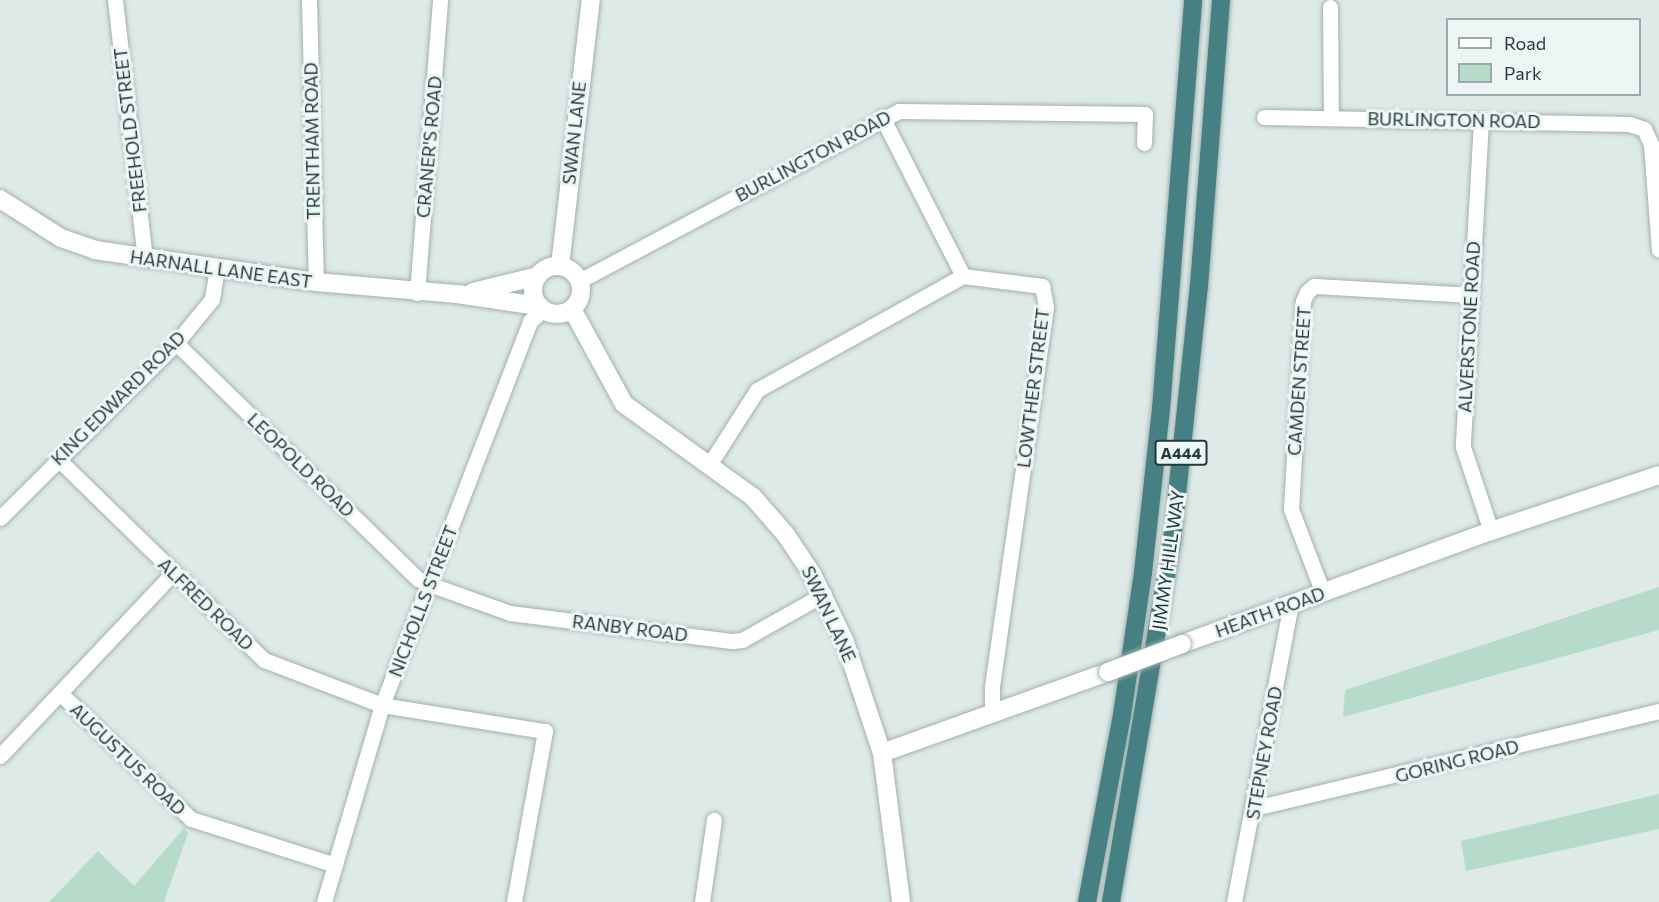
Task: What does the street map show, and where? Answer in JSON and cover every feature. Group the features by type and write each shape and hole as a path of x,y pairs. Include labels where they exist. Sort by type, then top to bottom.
{"highway":[{"name":"JIMMY HILL WAY","path":"1087,902 1122,715 1143,572 1162,398 1193,0"},
{"name":"JIMMY HILL WAY","path":"1111,902 1172,542 1199,286 1221,0"}],"main road":[{"name":"SWAN LANE","path":"560,266 591,0"},
{"name":"HARNALL LANE EAST","path":"0,198 61,238 95,250 316,282 417,293 457,294 540,308"},
{"path":"560,266 579,281 580,296 572,309 559,315 540,308 532,291 538,276 560,266"},
{"name":"HARNALL LANE EAST","path":"457,294 538,276"},
{"name":"SWAN LANE","path":"572,309 624,404 646,423 709,465 770,514 824,594 860,683 882,753 901,902"},
{"name":"HEATH ROAD","path":"882,753 1491,531 1659,475"}],"street":[{"name":"FREEHOLD STREET","path":"115,0 145,259"},
{"name":"TRENTHAM ROAD","path":"309,0 316,282"},
{"name":"CRANER'S ROAD","path":"417,293 440,0"},
{"path":"1329,7 1331,118"},
{"name":"BURLINGTON ROAD","path":"579,281 882,117 899,111 1145,114 1144,143"},
{"path":"709,465 757,390 963,276 882,117"},
{"name":"BURLINGTON ROAD","path":"1264,117 1629,124 1644,129 1651,144 1659,250"},
{"name":"ALVERSTONE ROAD","path":"1481,120 1469,295 1463,447 1491,531"},
{"name":"KING EDWARD ROAD","path":"0,518 176,343 212,298 217,268"},
{"name":"LOWTHER STREET","path":"963,276 1042,286 1046,307 992,688 992,712"},
{"name":"CAMDEN STREET","path":"1323,592 1291,509 1303,301 1307,292 1314,286 1469,295"},
{"name":"NICHOLLS STREET","path":"324,902 382,705 530,321 540,308"},
{"name":"LEOPOLD ROAD","path":"176,343 418,579 429,585"},
{"name":"ALFRED ROAD","path":"58,459 264,660 382,705 545,731 514,902"},
{"path":"0,756 174,572"},
{"name":"RANBY ROAD","path":"429,585 510,613 733,641 742,640 824,594"},
{"name":"STEPNEY ROAD","path":"1234,902 1255,808 1291,603"},
{"name":"AUGUSTUS ROAD","path":"61,694 191,819 334,864"},
{"name":"GORING ROAD","path":"1255,808 1659,711"},
{"path":"702,902 714,820"}],"green space":[{"path":"1659,587 1659,630 1343,717 1345,690"},
{"path":"1659,794 1659,829 1466,871 1461,841"},
{"path":"184,828 188,833 164,902 49,902 98,851 134,886"}]}
